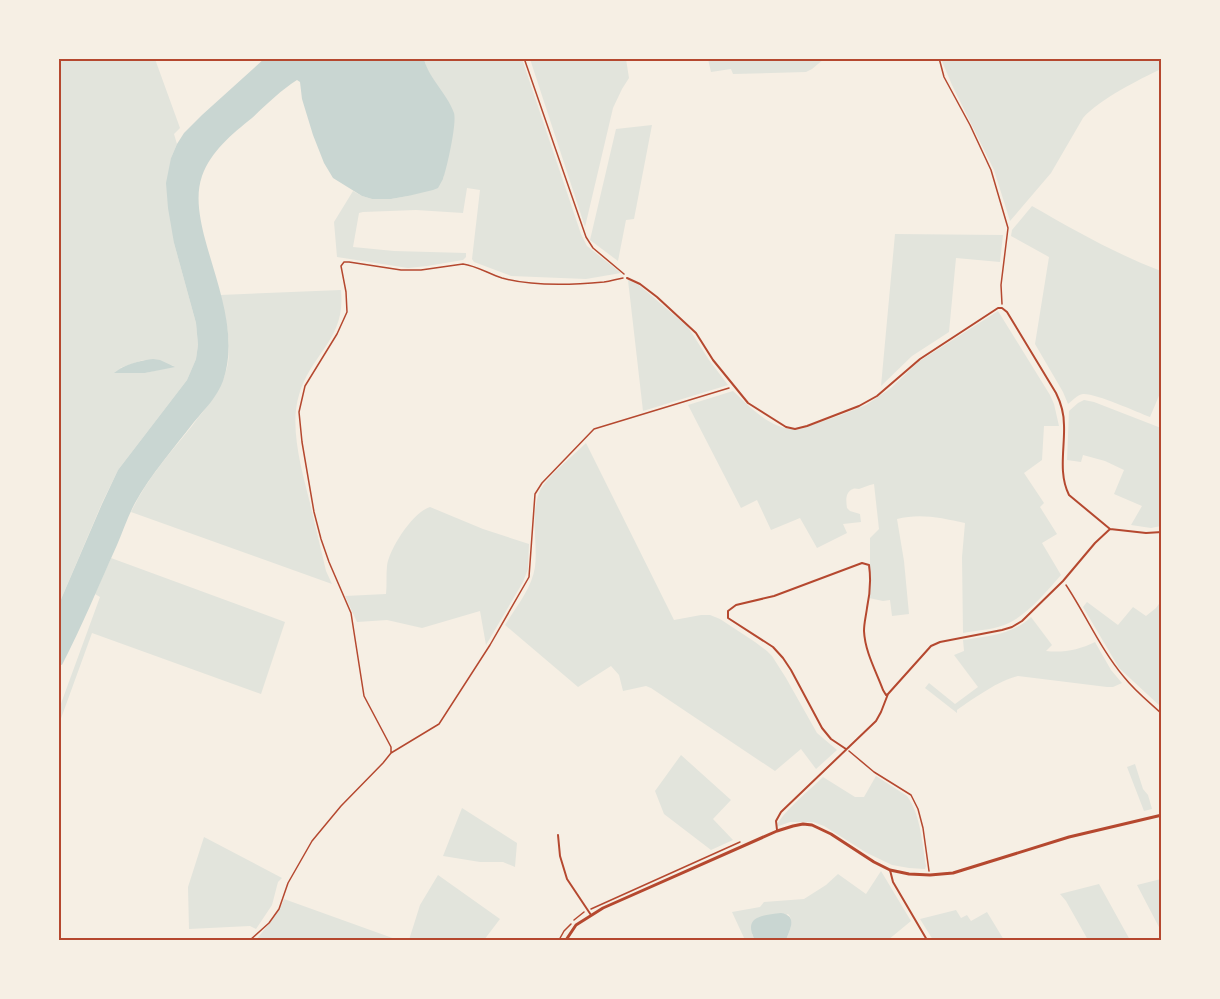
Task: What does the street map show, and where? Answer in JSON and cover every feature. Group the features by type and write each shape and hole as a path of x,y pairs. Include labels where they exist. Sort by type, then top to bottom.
{"street":[{"path":"627,278 640,284 657,297 696,333 712,360 748,403 786,427 795,429 859,406 877,396 920,358 998,308 1002,308 1007,312 1061,404 1065,422 1062,478 1069,495 1110,530 1161,532"},
{"path":"777,831 776,820 781,812 876,721 888,694 931,646 940,642 1002,630 1022,621 1110,530"},
{"path":"846,749 831,739 822,728 783,657 773,647 728,618 728,611 736,605 774,596 862,563 869,565 864,634 867,649 883,690 886,695 888,694"},
{"path":"566,940 576,925 603,908 793,826 803,824 822,829 874,862 891,870 930,875 952,873 1069,837 1161,815"},
{"path":"558,835 560,856 567,879 591,915"},
{"path":"891,870 893,882 927,940"}],"path":[{"path":"391,753 391,747 364,696 351,613 321,539 314,512 299,412 305,386 347,312 346,292 340,266 344,262 401,270 421,270 463,264 501,278 553,284 608,282 627,278 593,248 586,237 524,58"},
{"path":"939,58 944,77 992,170 1008,228 1002,308"},
{"path":"250,940 269,923 279,909 288,883 312,841 341,806 391,753 440,724 490,645 529,577 535,494 542,483 594,429 733,387"},
{"path":"1063,581 1124,677 1161,714"},
{"path":"846,749 874,772 911,795 923,828 930,875"}],"shaded area":[{"path":"265,58 424,59 455,118 443,179 438,188 433,190 391,199 372,199 362,196 333,178 324,163 313,135 302,99 300,82 297,80 285,88 217,151 202,176 199,199 203,231 228,328 229,346 223,381 214,398 163,461 135,503 62,665 59,664 59,604 102,504 118,470 187,380 196,359 198,345 196,323 174,243 168,208 166,183 171,158 184,133"},
{"path":"708,58 824,59 806,72 733,74 731,69 711,72"},
{"path":"1161,58 1161,69 1109,97 1083,118 1051,173 1010,221 994,170 941,59"},
{"path":"59,59 155,59 180,128 174,134 177,144 171,158 174,243 196,323 198,345 196,359 187,380 118,470 59,604","holes":["143,360 174,366 145,373 120,368"]},
{"path":"424,59 522,59 581,234 587,246 621,273 586,279 511,276 474,262 472,259 480,190 467,188 463,213 416,210 359,213 353,247 394,251 466,253 463,260 408,268 337,257 334,222 353,191 372,199 391,199 408,196 443,179 454,122 453,112 427,69"},
{"path":"530,59 626,59 629,78 613,108 585,227"},
{"path":"652,125 634,219 626,220 618,261 590,240 616,129"},
{"path":"1032,206 1079,233 1161,271 1161,391 1150,417 1089,394 1083,394 1068,404 1035,344 1049,257 1011,236 1012,230"},
{"path":"895,234 1003,235 1000,262 956,258 949,332 912,356 881,386"},
{"path":"628,280 639,285 688,327 728,385 643,411"},
{"path":"341,290 338,322 304,380 296,408 295,421 300,463 326,571 332,584 131,512 151,478 209,404 226,372 229,346 220,295"},
{"path":"998,311 1054,404 1059,426 1044,426 1042,460 1024,473 1044,503 1040,507 1057,534 1042,543 1061,575 1023,614 998,627 963,633 962,557 965,523 923,516 897,519 909,614 892,616 890,600 869,598 870,538 879,529 874,484 850,490 847,494 847,508 860,514 861,522 843,524 847,533 817,548 800,518 771,530 757,500 741,508 688,405 733,391 763,418 781,427 800,429 866,405 891,388 918,362"},
{"path":"153,359 175,367 145,373 114,373 132,363"},
{"path":"1084,400 1161,428 1161,526 1151,528 1131,525 1142,506 1114,494 1124,470 1105,461 1083,455 1081,462 1067,460 1069,411"},
{"path":"586,443 674,620 710,615 755,642 772,656 817,733 837,750 816,769 801,749 775,771 651,688 646,686 623,691 619,675 611,666 578,687 505,625 523,597 533,575 536,558 535,511 539,493 553,474"},
{"path":"430,507 483,529 529,544 528,569 523,582 486,645 480,611 422,628 387,620 357,622 345,596 386,594 387,566 392,550 409,523 423,510"},
{"path":"111,558 285,622 261,694 92,633 59,724 59,709 100,597 95,594"},
{"path":"1161,601 1161,707 1119,668 1083,607 1087,602 1118,625 1133,607 1146,616"},
{"path":"1031,617 1052,645 1046,651 1071,650 1095,642 1111,670 1122,683 1107,687 1018,676 986,690 957,710 957,713 925,688 929,683 955,704 978,687 954,655 964,651 963,640 1008,631"},
{"path":"681,755 731,800 713,819 733,840 711,850 664,814 655,791"},
{"path":"1135,764 1152,809 1144,811 1127,767"},
{"path":"876,776 907,796 912,804 920,830 925,869 892,865 813,822 790,822 776,827 790,808 823,777 855,797 864,797"},
{"path":"462,808 517,843 515,867 503,862 480,862 443,856"},
{"path":"204,837 282,878 278,882 272,905 256,929 250,926 189,929 188,887"},
{"path":"881,871 911,921 888,940 786,940 791,923 788,914 752,934 755,940 745,940 732,912 760,907 764,902 804,899 838,874 866,894"},
{"path":"438,875 500,919 484,940 409,940 420,905"},
{"path":"1162,879 1161,931 1137,885"},
{"path":"1099,884 1130,940 1088,940 1060,894"},
{"path":"284,899 398,940 256,940 275,916"},
{"path":"956,910 961,918 967,915 971,921 987,912 1004,940 933,940 920,919"},
{"path":"781,913 790,917 791,920 786,940 755,940 751,926 753,921 761,916"}]}
